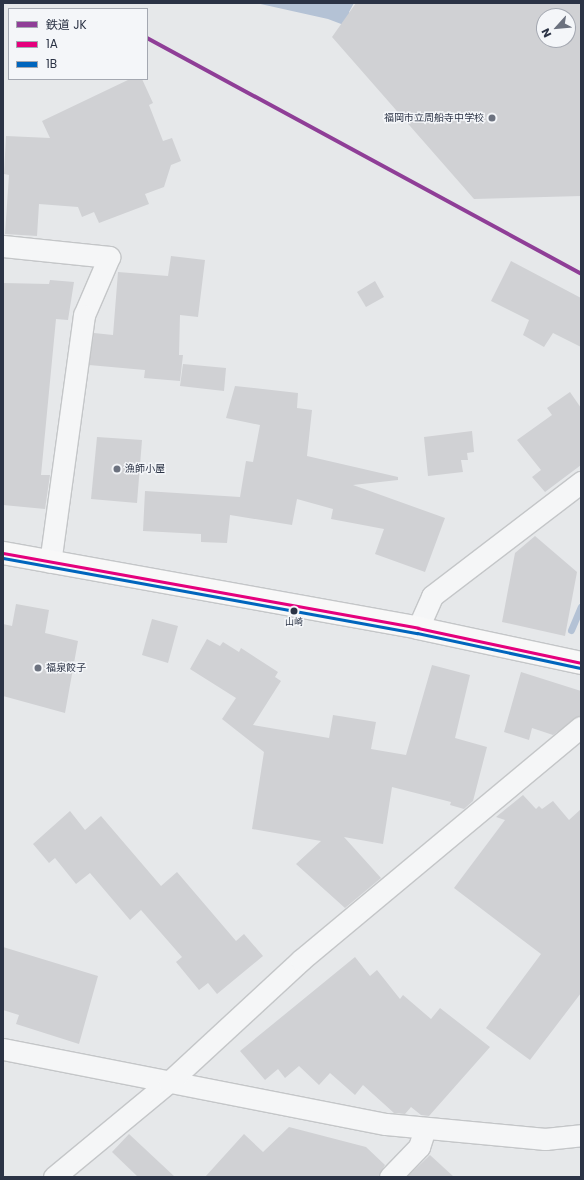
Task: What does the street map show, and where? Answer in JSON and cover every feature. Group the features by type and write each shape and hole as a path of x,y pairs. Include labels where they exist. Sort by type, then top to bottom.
{"highway":[{"path":"3,553 418,628 581,663"}],"street":[{"path":"3,246 109,257 84,314 50,562"},
{"path":"418,628 432,596 581,482"},
{"path":"54,1177 169,1082 301,960 581,727"},
{"path":"3,1049 386,1124 545,1139 581,1135"},
{"path":"390,1177 419,1147 425,1128"}],"water":[{"path":"256,3 354,3 349,12 357,30 328,19"}],"building":[{"name":"福岡市立周船寺中学校","path":"356,3 581,3 581,196 474,199 332,37"},
{"path":"128,80 142,80 153,103 149,105 163,141 172,138 181,161 171,165 164,187 145,194 149,204 99,223 94,212 82,217 78,207 39,204 37,236 5,234 9,175 4,174 6,136 50,138 42,121"},
{"path":"171,256 205,260 198,317 180,315 179,355 183,355 180,381 144,378 145,370 89,365 94,333 113,335 118,272 168,276"},
{"path":"511,261 581,298 581,347 553,333 544,347 523,335 529,320 491,301"},
{"path":"50,280 74,282 68,320 56,319 41,475 50,475 45,509 3,505 3,283 49,284"},
{"path":"375,281 384,297 366,307 357,292"},
{"path":"183,364 226,368 224,391 180,386"},
{"path":"235,386 298,393 297,408 312,410 307,456 398,477 398,480 353,485 445,518 425,572 375,554 384,529 331,519 333,509 297,499 292,525 230,515 227,543 201,542 201,534 143,531 145,491 240,497 246,461 253,462 260,425 226,418"},
{"path":"570,392 581,408 581,465 545,492 532,477 541,470 517,440 552,415 547,408"},
{"path":"472,431 474,452 467,453 468,460 461,460 463,472 428,476 424,437"},
{"name":"漁師小屋","path":"97,437 142,440 137,503 91,499"},
{"path":"535,536 577,572 565,636 502,622 515,553"},
{"name":"福泉餃子","path":"16,604 49,610 45,633 78,641 65,713 3,696 3,624 12,626"},
{"path":"152,619 178,626 168,663 142,655"},
{"path":"207,639 220,646 223,642 239,652 241,648 278,672 275,677 281,681 253,725 329,738 333,715 376,722 371,749 406,755 432,665 470,675 455,738 487,747 473,801 464,809 450,805 451,802 392,787 383,844 344,837 381,878 345,908 296,864 321,841 252,829 264,752 222,719 236,698 190,669"},
{"path":"521,672 581,691 581,715 553,735 532,728 529,740 504,732"},
{"path":"523,795 536,809 539,806 542,809 553,801 569,820 581,809 581,993 530,1060 486,1028 541,954 454,888 505,820 496,817"},
{"path":"70,811 85,830 101,816 161,886 177,872 236,941 244,934 263,956 217,994 208,983 199,990 176,962 182,957 141,910 130,920 90,873 76,884 55,858 49,863 33,844"},
{"path":"3,947 98,976 79,1044 16,1024 19,1015 3,1010"},
{"path":"355,957 370,976 377,970 400,999 403,995 431,1019 440,1008 490,1047 429,1116 421,1115 411,1107 405,1114 394,1113 363,1085 355,1095 330,1073 319,1085 299,1066 285,1078 278,1069 265,1080 240,1051"},
{"path":"289,1127 366,1147 385,1165 378,1177 205,1177 244,1134 263,1152"},
{"path":"129,1134 175,1177 138,1177 112,1152"},
{"path":"430,1155 454,1177 407,1177"}],"waterway":[{"path":"571,630 581,607"}],"rail line":[{"name":"JK","path":"148,39 581,274"}],"transit line":[{"name":"1A","path":"3,553 418,628 581,663"},
{"name":"1B","path":"3,558 417,633 580,668"}],"place":[{"name":"福岡市立周船寺中学校","path":"492,118"},
{"name":"漁師小屋","path":"117,469"},
{"name":"山崎","path":"294,611"},
{"name":"福泉餃子","path":"38,668"}]}
